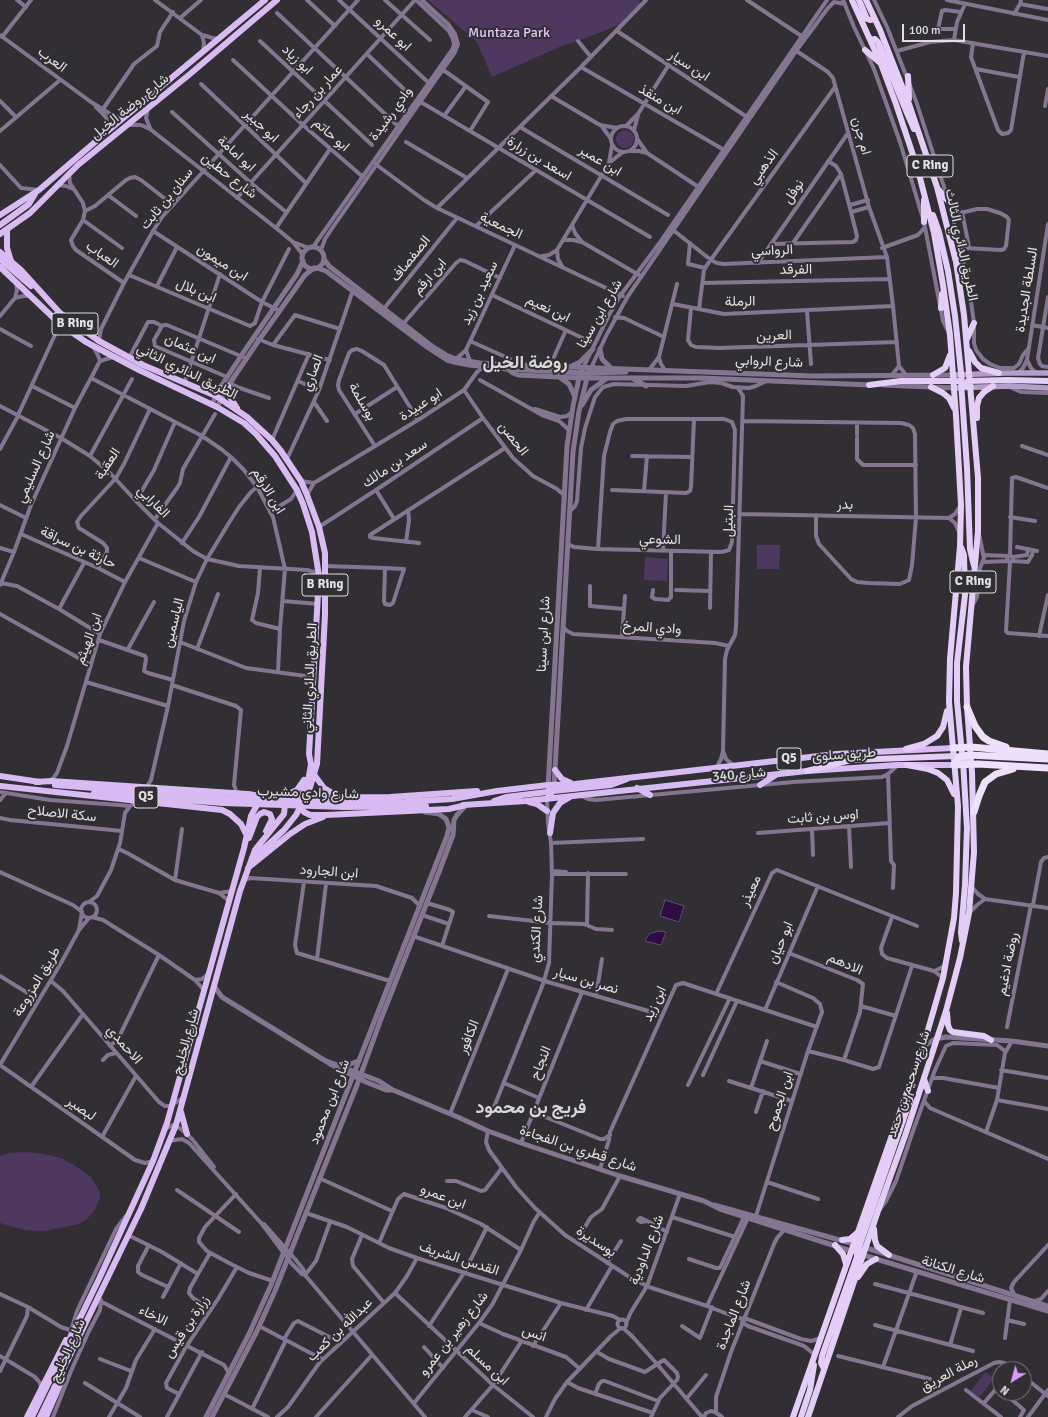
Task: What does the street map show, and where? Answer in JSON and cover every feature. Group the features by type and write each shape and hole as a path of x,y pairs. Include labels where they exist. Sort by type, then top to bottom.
{"highway":[{"name":"الطريق الدائري الثالث","path":"852,0 881,64 906,132 925,195 943,285 952,349 959,381 956,416 960,505 960,546 950,659 949,702 954,765"},
{"path":"859,0 868,18 870,20 875,19"},
{"name":"الطريق الدائري الثالث","path":"866,0 909,104 923,144 937,187 949,232 958,276 970,381 978,478 978,531 966,667 967,707 971,751"},
{"path":"870,40 875,40 878,42 909,119 923,144"},
{"path":"865,50 881,64"},
{"path":"908,76 909,104"},
{"path":"937,187 949,202"},
{"path":"924,224 925,195"},
{"path":"925,195 939,232 948,271 955,316 967,468 970,549 974,568"},
{"path":"958,276 960,251"},
{"path":"941,308 943,285"},
{"path":"974,323 966,342 971,355 978,366 986,370 999,373"},
{"path":"933,375 946,366 952,349"},
{"path":"869,385 901,381 1048,380"},
{"path":"974,431 977,418 978,400 984,392 993,386"},
{"path":"931,387 941,391 949,398 956,416"},
{"path":"960,546 964,555 965,595 957,663 957,686 964,764 966,828 965,885 961,932 963,947"},
{"path":"906,749 928,742 939,734 944,725 949,702"},
{"path":"967,707 975,726 985,738 994,743 1018,751"},
{"name":"طريق سلوى","path":"953,748 962,754 971,751"},
{"path":"971,751 1018,751 1048,754"},
{"path":"971,751 1048,759"},
{"name":"شارع سحيم بن حمد","path":"793,1416 846,1268 858,1253 866,1248 946,1011 963,947 972,887 974,812 971,751"},
{"path":"807,771 851,760 954,756 962,754"},
{"path":"962,754 967,762 972,764"},
{"path":"954,765 962,754"},
{"name":"طريق سلوى","path":"954,765 972,764 1048,768"},
{"path":"907,765 928,768 941,775 951,786 958,806"},
{"name":"شارع سحيم بن حمد","path":"808,1417 854,1280 858,1253 858,1232 923,1047 943,978 954,918 956,893 958,806 954,765"},
{"path":"974,812 981,790 989,778 1000,772 1024,767"},
{"path":"946,1011 948,1026 953,1032 984,1036 991,1040"},
{"path":"924,1078 928,1091"},
{"path":"824,1369 821,1363 822,1356 859,1251 857,1245 910,1100 908,1091"},
{"path":"874,1225 876,1244 882,1251 889,1255"},
{"path":"842,1240 850,1239 858,1232"},
{"path":"835,1246 843,1254 846,1268"},
{"path":"854,1280 867,1264 876,1259"},
{"path":"801,1417 813,1379 815,1357"}],"main road":[{"name":"شارع روضة الخيل","path":"0,215 37,192 122,118 265,0"},
{"name":"شارع روضة الخيل","path":"0,234 38,206 69,174 277,0"},
{"path":"0,225 29,204 37,192"},
{"path":"7,230 7,248 12,263"},
{"name":"الطريق الدائري الثاني","path":"0,252 60,313 90,335 143,365 218,398 254,422 272,440 287,459 301,481 307,495 319,526 325,553 325,615 318,757 315,776 307,790 301,808 287,826 252,858"},
{"path":"0,259 22,279 39,291"},
{"name":"الطريق الدائري الثاني","path":"0,267 60,324 93,346 215,405 234,416 256,434 279,461 297,490 309,520 318,561 319,580 309,754 311,764 307,790"},
{"path":"970,381 999,373 1048,373"},
{"path":"970,381 993,386 1048,388"},
{"path":"229,385 230,397 239,411"},
{"path":"204,391 220,388"},
{"name":"طريق سلوى","path":"551,785 575,784 632,776 836,754 906,749 953,748"},
{"path":"278,798 292,793 301,786 307,773 309,754"},
{"name":"طريق سلوى","path":"550,795 572,796 807,771 898,765 954,765"},
{"path":"555,770 562,778 575,784"},
{"path":"760,785 778,774"},
{"name":"شارع وادي مشيرب","path":"0,776 59,785 223,800"},
{"path":"315,776 324,788 343,803"},
{"path":"487,804 506,797 550,795 611,785 619,783 632,776"},
{"name":"شارع وادي مشيرب","path":"36,782 51,781 229,792 278,798 304,797 343,803 448,800 497,791 551,785"},
{"path":"550,795 551,785"},
{"name":"شارع وادي مشيرب","path":"0,786 222,810 230,814 241,824 246,836"},
{"path":"637,788 650,795"},
{"name":"شارع وادي مشيرب","path":"69,794 103,794 223,800 466,805 526,801 550,795"},
{"path":"550,833 553,813 560,803 572,796"},
{"name":"شارع الخليج","path":"32,1417 72,1330 132,1210 153,1161 164,1130 209,974 244,848 252,811 267,797"},
{"name":"شارع الخليج","path":"40,1417 145,1199 176,1126 248,868 259,845 284,814 285,803 278,798"},
{"path":"526,801 536,804 547,811"},
{"path":"301,808 308,815 326,815 449,809 466,805"},
{"path":"244,848 257,817 261,813 266,812 271,815 272,822 259,845"},
{"path":"248,868 290,834 305,824 326,815"},
{"path":"180,1110 187,1134"},
{"name":"شارع الخليج","path":"27,1417 41,1387 72,1330"},
{"name":"شارع الخليج","path":"46,1417 63,1377 66,1364"}],"street":[{"path":"17,0 26,7"},
{"path":"1,36 31,0"},
{"path":"155,0 202,35 218,39"},
{"path":"180,18 201,0"},
{"path":"307,0 335,26"},
{"name":"ابو عمرو","path":"339,0 430,84"},
{"name":"سنان بن ثابت","path":"99,341 101,329 153,231 173,205 218,154 294,73 314,48 358,0"},
{"path":"385,0 430,40"},
{"name":"عمار بن رجاء","path":"237,198 415,0"},
{"name":"وادي رشيدة","path":"415,0 445,26 453,36 454,45 441,69"},
{"name":"وادي رشيدة","path":"321,250 329,233 374,163 441,69 456,52 458,44 457,38 448,24 422,0"},
{"path":"437,208 581,67 646,0"},
{"path":"748,0 804,37"},
{"name":"شارع ابن سينا","path":"551,785 555,770 561,642 574,446 579,411 587,378 615,317 639,275 670,227 700,188 804,37 827,0"},
{"name":"الطريق الدائري الثالث","path":"874,0 887,26 908,76 949,202 968,280 976,350 983,359 1000,368 1017,367 1028,349"},
{"path":"947,0 1048,20"},
{"name":"شارع ابن سينا","path":"804,37 831,4 844,2"},
{"name":"الطريق الدائري الثالث","path":"844,2 885,97 898,134 924,224 943,321 950,335"},
{"path":"1014,14 1021,2 1048,9"},
{"path":"954,40 955,29 965,4"},
{"path":"955,29 938,29 942,11 961,12"},
{"path":"102,109 134,64 157,46 160,32 173,12"},
{"path":"277,13 399,127"},
{"name":"ابن سيار","path":"617,31 748,118"},
{"path":"202,35 204,43 203,51"},
{"name":"العرب","path":"1,36 91,102 115,117 122,118"},
{"path":"897,51 930,42 954,40 973,42 1048,56"},
{"name":"ابو زياد","path":"260,41 372,145"},
{"path":"578,42 591,57"},
{"path":"973,42 971,54 998,130 1002,134 1008,133 1011,130 1024,52"},
{"name":"ام جرن","path":"795,50 828,72 833,78 869,207 886,257 890,279 899,366"},
{"path":"367,54 407,92"},
{"name":"ابو حاتم","path":"233,60 303,125 364,178"},
{"path":"634,130 638,114 668,66"},
{"name":"ابن منقذ","path":"581,67 726,151"},
{"path":"441,69 488,103 470,131"},
{"path":"976,69 1019,77"},
{"path":"0,131 60,80"},
{"name":"ابو جبير","path":"201,84 306,183"},
{"path":"444,116 466,86"},
{"name":"الذهبي","path":"711,260 835,87"},
{"path":"1045,106 1048,90"},
{"path":"551,96 600,125 617,128 626,126 638,114"},
{"path":"0,101 16,117"},
{"name":"اسعد بن زرارة","path":"419,101 650,237"},
{"name":"العرب","path":"91,102 106,118 109,130"},
{"path":"149,106 146,118 150,129"},
{"name":"ابو امامة","path":"172,112 251,183 286,212"},
{"name":"شارع حطين","path":"127,125 141,125 150,129 276,228 293,242 303,255"},
{"path":"600,125 611,139"},
{"path":"626,126 634,130 638,140 648,153 700,188"},
{"name":"ابن عمير","path":"520,127 668,215"},
{"path":"541,256 550,255 557,250 602,176 609,163 612,145 611,139 613,132 617,128"},
{"name":"نوفل","path":"758,263 848,133"},
{"path":"630,151 635,147 638,140"},
{"path":"406,142 467,178"},
{"path":"612,145 618,150 624,152"},
{"path":"276,228 330,149"},
{"path":"609,163 624,152 639,151 648,153"},
{"path":"771,244 853,242 856,240 857,236 850,205 841,174 836,166 828,161"},
{"name":"الجمعية","path":"374,163 437,208 562,266 620,296 628,296"},
{"path":"0,165 22,188 37,192"},
{"path":"476,226 536,170"},
{"path":"69,174 70,183 83,203 85,211 83,220"},
{"path":"793,243 841,174"},
{"path":"85,211 95,206 126,180 135,177 173,205"},
{"name":"وادي رشيدة","path":"311,248 364,178"},
{"path":"58,185 73,189"},
{"name":"شارع ابن سينا","path":"551,785 565,483 569,430 581,373 620,296 639,275 674,230 700,188"},
{"path":"108,195 136,216"},
{"path":"850,205 868,200"},
{"path":"851,212 869,207"},
{"path":"952,215 977,209 987,209 1000,213 1009,220 1006,246 1004,249 1000,250 969,247 960,251"},
{"path":"962,212 969,247"},
{"name":"الصفصاف","path":"383,311 457,218"},
{"name":"العباب","path":"122,248 83,220 71,240 76,250 124,284"},
{"path":"918,235 924,224"},
{"name":"السلطة الجديدة","path":"1018,373 1024,368 1027,360 1032,325 1046,260 1048,224"},
{"path":"572,225 575,233 582,242"},
{"name":"الرواسي","path":"670,227 711,260 724,264 886,257"},
{"name":"ابن ميمون","path":"153,231 262,302 280,311"},
{"path":"882,248 918,235 927,238"},
{"path":"563,240 582,242 639,275"},
{"name":"شارع حطين","path":"293,242 311,248"},
{"path":"690,243 687,261 688,264 705,268"},
{"name":"سعيد بن زيد","path":"456,359 466,350 515,245"},
{"path":"157,286 177,247"},
{"path":"215,405 225,376 241,356 297,274 306,250 311,248 321,250 324,259 329,266 354,289"},
{"path":"262,302 289,249"},
{"path":"557,250 558,259 562,266"},
{"path":"218,398 229,385 305,275 322,264 324,259"},
{"name":"ابن ارقم","path":"403,324 460,260 500,278"},
{"path":"699,309 705,268 711,260"},
{"path":"303,261 306,266 326,271 354,289 436,354 454,362 469,363"},
{"path":"185,380 220,274"},
{"name":"ابن بلال","path":"129,275 248,325 252,325 254,323 262,302"},
{"name":"الفرقد","path":"703,283 890,279"},
{"path":"0,316 14,298 17,290 16,282"},
{"path":"649,370 659,357 677,284"},
{"name":"الصاري","path":"287,459 319,390 354,289"},
{"name":"ابن نعيم","path":"492,295 566,330 594,346"},
{"path":"14,298 23,296 31,297"},
{"name":"السلطة الجديدة","path":"1048,297 1046,328 1038,358 1042,366 1048,367"},
{"name":"الرملة","path":"673,304 724,314 893,306"},
{"name":"العرين","path":"691,308 688,340 691,345 696,347 719,348 810,346 897,342"},
{"path":"383,311 440,352 456,359"},
{"path":"807,311 812,364"},
{"path":"273,345 295,315 340,328"},
{"path":"615,317 624,318 664,337"},
{"name":"ابن عثمان","path":"129,358 148,322 154,322 162,326 154,340 155,346 225,376"},
{"path":"0,449 19,414 60,324"},
{"path":"162,326 167,325 246,359"},
{"path":"1032,325 1046,328"},
{"path":"0,329 31,346"},
{"path":"90,335 101,329"},
{"path":"554,357 566,330"},
{"path":"254,337 273,345 330,360"},
{"path":"470,341 510,359"},
{"path":"93,346 98,353 100,361 113,357"},
{"path":"569,367 580,362 594,346"},
{"name":"بوسلمة","path":"375,446 339,390 338,385 349,353 352,350 357,349 362,351 384,365 418,420"},
{"path":"600,349 602,359 612,368"},
{"path":"466,350 474,377"},
{"path":"272,440 309,354"},
{"path":"659,357 665,370"},
{"name":"شارع الروابي","path":"456,359 483,367 508,369 518,375 559,377 590,370 612,368 812,376 933,375 959,381"},
{"path":"1027,360 1031,368 1037,373"},
{"name":"شارع السليمي","path":"0,584 14,552 26,518 61,438 100,361"},
{"name":"شارع الروابي","path":"469,363 569,367"},
{"path":"892,375 899,366 906,375"},
{"name":"ابو عبيدة","path":"307,495 314,483 418,420 464,390 483,367"},
{"path":"569,367 581,373"},
{"path":"508,369 583,374 590,370 619,372 639,369"},
{"name":"شارع الروابي","path":"581,373 587,378 700,378 931,387 959,381"},
{"path":"559,377 569,384 575,398"},
{"name":"ابن الارقم","path":"91,378 202,436 231,457 244,470 257,487 270,512 276,528 286,569 280,629 278,672"},
{"path":"579,411 591,390 607,378"},
{"path":"631,378 646,386"},
{"path":"90,456 132,380"},
{"path":"480,380 534,409 542,415 562,423 569,430"},
{"path":"298,381 319,390"},
{"name":"شارع الروابي","path":"600,390 606,386 614,384 686,386 710,382 738,388 748,388 766,381"},
{"path":"229,385 269,398"},
{"path":"32,386 75,408"},
{"path":"1010,386 1021,392 1048,393"},
{"path":"355,414 397,387"},
{"name":"البتيل","path":"717,767 723,751 724,666 726,654 735,635 736,627 742,421 742,396 738,388"},
{"path":"742,396 748,388"},
{"name":"الحصن","path":"464,390 505,448 518,463 528,472 557,489 565,496"},
{"name":"شارع ابن سينا","path":"569,513 577,501 583,433 593,401 600,390"},
{"path":"314,402 327,421"},
{"name":"الفارابي","path":"0,406 19,414 90,456 116,478 158,523 182,543 207,559 239,566 307,570"},
{"name":"العقبة","path":"98,568 107,551 103,544 81,530 77,525 77,522 116,478 150,409"},
{"path":"534,409 560,417 567,416 572,412"},
{"path":"155,519 180,483 183,470 215,414"},
{"name":"سعد بن مالك","path":"319,526 376,490 483,418"},
{"path":"598,549 604,456 613,424 621,419 694,419 692,487 690,491 666,492 612,490"},
{"name":"الشوعي","path":"568,544 574,547 598,549 710,552 722,552 729,550 732,545 734,427 732,422 727,419 694,419"},
{"path":"742,421 901,423 910,425 913,428 915,434 916,518 912,565 909,580 900,584 876,584 861,583 851,579 820,546 816,536 816,516"},
{"path":"136,501 154,470 175,422"},
{"path":"857,423 857,459 862,465 916,465"},
{"path":"1022,446 1048,455"},
{"path":"419,543 370,537 370,534 505,448"},
{"path":"632,456 692,457"},
{"path":"644,491 646,456"},
{"path":"182,543 199,517 231,457"},
{"path":"1048,488 1014,477 1012,480 1010,516 1011,558 1006,631 1008,633 1048,636"},
{"path":"301,481 314,483"},
{"path":"557,489 562,487 565,483"},
{"name":"الياسمين","path":"146,788 151,780 168,706 184,621 196,582 207,559 239,507 257,487"},
{"path":"270,512 291,499 297,490"},
{"path":"376,490 394,519"},
{"path":"663,551 666,492"},
{"path":"0,505 26,518"},
{"path":"960,505 955,514 949,518 957,526 960,534"},
{"path":"406,542 409,520 408,510"},
{"name":"بدر","path":"740,514 949,518"},
{"path":"1010,516 1036,521"},
{"name":"ابن الهيثم","path":"51,781 59,770 67,746 100,634 125,582 158,523"},
{"name":"الطريق الدائري الثالث","path":"972,606 977,597 983,555 978,531"},
{"name":"حارثة بن سراقة","path":"21,534 98,568 125,582"},
{"path":"983,555 1011,558 1028,562 1033,550 1017,547"},
{"path":"0,548 14,552"},
{"name":"الشوعي","path":"567,555 574,550 598,549"},
{"path":"653,590 652,597 655,599 668,600 672,597 671,551"},
{"path":"710,552 710,608"},
{"path":"138,558 196,582"},
{"path":"982,562 1011,558"},
{"path":"307,570 313,567 318,561"},
{"path":"59,609 84,563"},
{"path":"325,566 385,568 403,569 404,570 393,603 390,605 385,604 384,601 385,568"},
{"path":"260,568 258,593 252,620 280,629"},
{"path":"307,570 314,572 319,580"},
{"path":"0,584 18,586 100,634"},
{"path":"590,586 590,606 624,609"},
{"path":"676,590 710,591"},
{"path":"197,649 218,594"},
{"path":"1039,636 1048,595"},
{"path":"622,637 625,596"},
{"path":"283,601 318,604"},
{"path":"128,650 154,602"},
{"path":"0,614 91,665"},
{"path":"562,626 573,634"},
{"path":"561,642 566,636 573,634"},
{"name":"وادي المرخ","path":"573,634 715,643 729,646"},
{"path":"99,640 146,657 144,668 146,672 236,706 241,710 234,785 237,793"},
{"path":"180,642 246,668 313,677"},
{"path":"86,682 168,706"},
{"path":"723,751 726,759 733,765"},
{"name":"شارع 340","path":"579,795 593,800 760,785 882,777 898,765"},
{"path":"59,770 60,776 66,782"},
{"path":"888,774 891,861 894,865 893,888"},
{"path":"882,777 889,787"},
{"path":"151,780 154,788"},
{"path":"229,792 234,785"},
{"path":"0,792 50,800 130,806"},
{"path":"0,800 5,794"},
{"name":"شارع الكندي","path":"494,1107 545,980 549,963 552,872 551,843 547,811 550,795"},
{"path":"74,905 89,902 96,896 111,870 118,849 125,813 130,806 139,801"},
{"path":"119,805 125,813"},
{"name":"شارع ابن محمود","path":"212,1417 259,1326 289,1256 360,1077 452,837 454,820 466,805"},
{"name":"شارع ابن محمود","path":"206,1417 254,1325 273,1281 448,836 449,827 447,821 442,816 436,813 416,811"},
{"name":"سكة الاصلاح","path":"0,818 122,831"},
{"name":"اوس بن ثابت","path":"758,833 890,823"},
{"path":"849,826 850,867"},
{"path":"175,880 182,829"},
{"path":"812,829 813,855"},
{"path":"551,843 643,839"},
{"path":"118,849 175,880 219,893 229,901"},
{"name":"روضة ادغيم","path":"1007,1027 1041,862 1044,858 1048,857"},
{"name":"معيذر","path":"716,994 773,872 779,870 917,926"},
{"path":"552,872 561,871 568,873 626,874"},
{"path":"0,872 74,905 82,911 86,917 103,920"},
{"path":"587,924 588,873"},
{"name":"ابن الجارود","path":"244,880 250,878 376,886 412,898 420,906"},
{"path":"304,882 295,948 297,954 390,981"},
{"path":"317,959 326,884"},
{"name":"ابو حيان","path":"765,1010 818,886"},
{"path":"972,887 985,899 1048,908"},
{"path":"219,893 232,891"},
{"path":"96,896 95,905 97,913 103,920 159,955 195,980 204,990"},
{"name":"ابن الجارود","path":"412,898 424,896"},
{"path":"969,913 985,899"},
{"path":"89,902 95,905"},
{"path":"427,903 453,912 442,946"},
{"path":"82,911 84,904"},
{"name":"طريق المزروعة","path":"79,930 82,911"},
{"path":"90,918 97,913"},
{"path":"422,915 449,924"},
{"path":"489,916 587,924 596,928 612,930"},
{"path":"892,917 881,948 882,954 912,966 934,971 943,978"},
{"name":"طريق المزروعة","path":"0,1065 2,1056 51,981 79,930 90,918"},
{"name":"نصر بن سيار","path":"413,936 508,969 662,1015"},
{"name":"الادهم","path":"789,953 860,982 864,986 861,997 861,1006 844,1060"},
{"path":"108,1055 110,1046 117,1040 159,955"},
{"path":"596,996 602,959"},
{"path":"934,971 946,964"},
{"path":"808,1051 868,1068 877,1069 882,1061 912,966"},
{"name":"الكافور","path":"450,1114 508,969"},
{"path":"195,980 202,979 209,974"},
{"path":"0,976 38,1000"},
{"name":"الاحمدي","path":"51,981 63,991 159,1102 165,1106 171,1106"},
{"name":"ابن الجموح","path":"756,1216 800,1074 822,1012 822,1008 813,998 776,982"},
{"name":"ابن زيد","path":"600,1170 610,1140 610,1135 674,988 679,983 683,983 817,1027"},
{"name":"شارع قطري بن الفجاءة","path":"214,986 222,997 330,1064 354,1074"},
{"name":"النجاح","path":"520,1143 582,992"},
{"path":"210,1000 222,997"},
{"path":"688,1085 723,1012 728,998"},
{"path":"704,1075 737,1001"},
{"path":"861,1006 896,1016"},
{"path":"31,1087 83,1014"},
{"path":"923,1047 938,1038 946,1037 1012,1041 1048,1046"},
{"path":"751,1088 767,1041"},
{"path":"986,1132 997,1100 1001,1070 1006,1051 1012,1041"},
{"path":"878,1211 886,1201 896,1181 935,1070 946,1046 950,1043 997,1045 1006,1051"},
{"path":"103,1060 108,1055 116,1053"},
{"name":"شارع قطري بن الفجاءة","path":"324,1060 360,1077 385,1084 393,1090 488,1131 520,1143 600,1170 713,1205 857,1245"},
{"path":"333,1063 348,1065 359,1060"},
{"path":"760,1061 800,1074"},
{"name":"لبصير","path":"0,1065 137,1162 145,1163 153,1161"},
{"path":"935,1070 943,1078"},
{"path":"1001,1070 1048,1078"},
{"path":"102,1137 136,1076"},
{"path":"933,1078 943,1078 999,1088"},
{"path":"729,1081 792,1101"},
{"path":"504,1083 539,1098"},
{"path":"756,1112 763,1092"},
{"path":"171,1106 177,1103 184,1096"},
{"path":"997,1100 1048,1109"},
{"path":"924,1101 930,1108 1048,1159"},
{"path":"921,1110 930,1108"},
{"path":"533,1112 600,1139 604,1139 610,1135"},
{"path":"164,1130 170,1126 176,1126 187,1134 216,1171"},
{"name":"بوسديرة","path":"488,1131 486,1137 487,1145 516,1187 565,1235 607,1263 646,1286 712,1307 738,1318 759,1330 804,1346 815,1357"},
{"path":"169,1141 179,1138 187,1141 216,1171 262,1224 264,1224 289,1256 300,1273 305,1275 425,1417"},
{"path":"447,1181 456,1181 479,1191 485,1190 502,1168"},
{"path":"580,1235 591,1217 602,1209 620,1176"},
{"path":"319,1178 392,1211"},
{"path":"767,1182 818,1199"},
{"path":"177,1190 239,1232"},
{"path":"236,1194 205,1228 198,1239 200,1245 237,1267 273,1281"},
{"name":"ابن عمرو","path":"379,1243 392,1211 400,1197 404,1194 461,1214 487,1227 521,1250"},
{"name":"شارع الداودية","path":"546,1417 555,1399 567,1382 597,1352 631,1312 646,1286 680,1194"},
{"name":"شارع قطري بن الفجاءة","path":"713,1205 746,1218 858,1253"},
{"name":"شارع زهير بن عمرو","path":"414,1403 492,1305 521,1250 534,1221 540,1212"},
{"name":"القدس الشريف","path":"306,1213 417,1258 561,1303 609,1315 622,1324"},
{"path":"672,1217 735,1238"},
{"path":"689,1259 720,1268 746,1218"},
{"path":"707,1306 746,1218"},
{"path":"647,1221 667,1232"},
{"path":"305,1275 316,1261 330,1222"},
{"path":"429,1326 464,1273 487,1227"},
{"name":"شارع الماجدة","path":"718,1415 716,1400 717,1392 774,1244 785,1229"},
{"path":"128,1235 149,1245 198,1274"},
{"path":"362,1235 352,1259 353,1266 384,1303"},
{"path":"607,1263 621,1241"},
{"path":"149,1245 138,1266 138,1272 168,1287"},
{"name":"شارع الكنانة","path":"857,1245 1048,1306"},
{"path":"1014,1294 1011,1288 1014,1282 1048,1245"},
{"path":"212,1253 198,1274 190,1290 192,1298 212,1310"},
{"name":"شارع الكنانة","path":"858,1253 1048,1311"},
{"name":"عبدالله بن كعب","path":"277,1417 288,1407 322,1359 395,1293 410,1272 417,1258"},
{"path":"163,1297 180,1263"},
{"path":"586,1310 612,1266"},
{"name":"زرارة بن قيس","path":"179,1394 167,1388 166,1384 188,1345 212,1310 237,1267"},
{"path":"883,1367 917,1271"},
{"path":"939,1278 942,1275 947,1274"},
{"path":"875,1284 983,1314"},
{"path":"1035,1301 1041,1299 1048,1291"},
{"name":"ابن مسلم","path":"395,1293 492,1385 533,1417"},
{"path":"1,1295 28,1307 61,1327 72,1330"},
{"path":"99,1295 102,1302"},
{"path":"1005,1338 1010,1300"},
{"name":"الاخاء","path":"102,1302 202,1352 224,1365 229,1373"},
{"name":"شارع الخليج","path":"53,1417 71,1371 100,1310 102,1302"},
{"path":"532,1346 561,1303"},
{"path":"0,1371 28,1314 28,1307"},
{"path":"682,1326 700,1338 712,1307"},
{"path":"100,1310 107,1308 115,1309"},
{"path":"950,1345 961,1308"},
{"path":"1007,1320 1024,1324"},
{"path":"252,1409 294,1323 298,1321 341,1343"},
{"name":"بوسديرة","path":"744,1321 763,1325 806,1340 814,1341 821,1338"},
{"name":"انس","path":"479,1322 495,1331 521,1342 566,1357 580,1369"},
{"path":"622,1324 703,1417 707,1412"},
{"path":"759,1330 759,1327 763,1325"},
{"path":"259,1326 322,1359"},
{"path":"875,1326 973,1351"},
{"path":"109,1417 126,1388 136,1360 155,1329"},
{"path":"786,1340 788,1338 788,1334"},
{"path":"465,1417 492,1385 521,1342"},
{"path":"424,1347 443,1368"},
{"path":"167,1417 202,1352"},
{"path":"567,1382 578,1388 652,1415 658,1401 678,1378 677,1374 664,1360 645,1372 609,1359 597,1352"},
{"path":"316,1417 372,1355"},
{"path":"0,1356 35,1377 40,1383 41,1387"},
{"path":"838,1356 930,1379"},
{"path":"100,1359 131,1371"},
{"path":"224,1365 234,1364"},
{"name":"رملة العريق","path":"898,1417 912,1406 992,1364"},
{"path":"687,1398 706,1375"},
{"path":"595,1394 599,1384 602,1381 658,1401"},
{"path":"85,1383 140,1417"},
{"path":"1028,1417 1047,1393 1032,1383"},
{"path":"966,1390 1001,1417"},
{"path":"984,1403 992,1393"},
{"path":"224,1394 268,1417"},
{"path":"1014,1401 1024,1410 1020,1417"},
{"path":"695,1408 707,1412 712,1411 718,1415"},
{"path":"472,1410 488,1417"},
{"path":"903,1412 908,1417"}],"green space":[{"name":"Muntaza Park","path":"428,0 639,0 640,4 621,24 564,45 492,77 477,42"},
{"path":"621,130 629,130 634,135 632,146 629,148 621,148 616,143 616,135"},
{"path":"757,545 780,545 779,569 757,569"},
{"path":"645,557 668,559 667,581 644,580"},
{"path":"26,1152 61,1158 91,1177 100,1192 99,1201 94,1211 87,1219 79,1224 45,1231 25,1230 0,1223 0,1156 10,1153"},
{"path":"985,1372 992,1377 992,1381 980,1397 971,1391"}],"shaded area":[{"path":"665,900 684,906 679,922 660,916"},
{"path":"658,931 666,932 661,945 645,941 649,934"}],"district":[{"name":"روضة الخيل","path":"525,363"},
{"name":"فريج بن محمود","path":"531,1108"}]}
